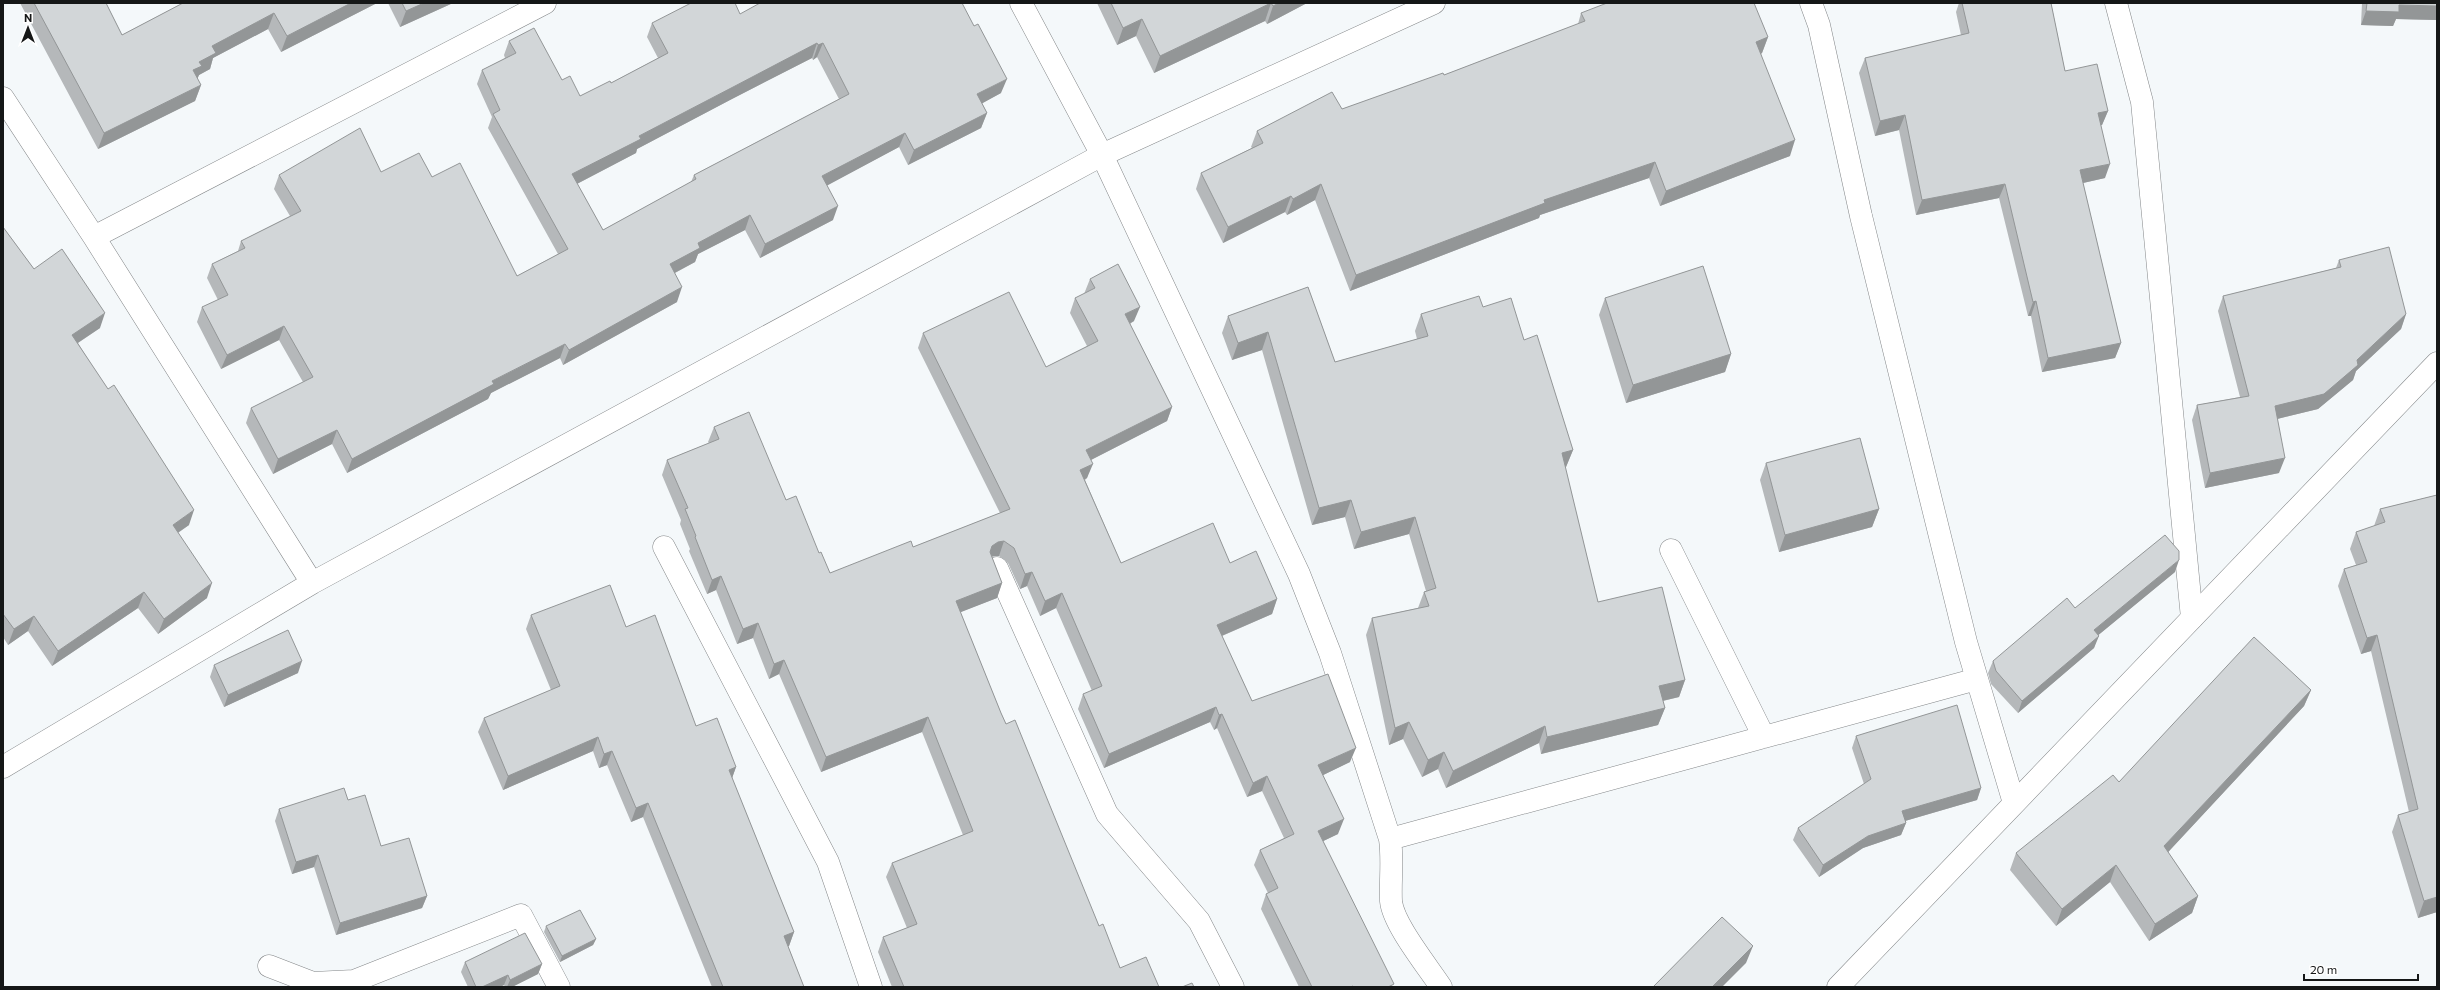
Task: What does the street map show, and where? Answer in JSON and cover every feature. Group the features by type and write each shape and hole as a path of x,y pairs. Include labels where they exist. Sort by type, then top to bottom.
{"street":[{"path":"94,237 545,3"},
{"path":"1021,3 1102,155 1299,574 1330,653 1390,839 1393,855 1392,903 1401,927 1441,987"},
{"path":"3,767 312,584 1102,155 1434,3"},
{"path":"1811,3 1819,25 1861,216 1966,642 2014,804"},
{"path":"2116,3 2142,102 2192,618"},
{"path":"3,98 94,237 312,584"},
{"path":"1838,987 2437,363"},
{"path":"664,547 828,862 871,987"},
{"path":"1672,550 1764,737"},
{"path":"997,568 1107,814 1199,921 1233,987"},
{"path":"1390,839 1977,679"},
{"path":"269,966 314,982 354,981 520,915 559,987"}],"building":[{"path":"34,3 106,3 122,35 183,3 351,3 287,36 274,13 212,46 216,53 199,62 202,66 193,70 201,85 104,133"},
{"path":"402,3 424,3 406,11"},
{"path":"691,3 735,3 740,14 760,3 962,3 974,26 978,24 1007,79 977,94 987,113 914,150 905,133 822,176 838,206 765,244 750,215 698,243 700,248 670,264 682,287 569,350 565,344 492,381 494,384 352,459 337,430 278,459 251,408 313,377 284,326 227,355 202,307 228,295 212,264 245,248 241,241 301,211 279,175 360,128 381,172 419,153 432,177 460,163 517,276 568,249 493,114 500,110 482,70 516,53 509,41 534,28 562,80 570,76 580,96 610,81 611,83 668,53 652,23","holes":["817,43 818,45 823,43 849,94 694,175 696,179 603,230 572,174 641,139 639,136"]},
{"path":"1111,3 1271,3 1160,56 1142,19 1123,28"},
{"path":"1271,3 1279,3 1273,6"},
{"path":"1607,3 1754,3 1768,37 1756,42 1795,140 1666,191 1655,162 1544,200 1545,203 1356,275 1321,184 1293,199 1291,196 1228,227 1201,173 1263,143 1257,131 1332,92 1342,109 1443,73 1444,75 1585,21 1581,13"},
{"path":"1962,3 2051,3 2065,71 2097,64 2108,111 2098,113 2110,164 2080,170 2121,343 2048,358 2036,301 2033,302 2005,184 1922,200 1905,115 1880,121 1865,58 1969,33"},
{"path":"2367,3 2437,3 2437,6 2399,5 2399,12 2366,11"},
{"path":"3,227 34,269 62,249 105,313 72,335 108,389 114,385 194,510 173,525 212,583 164,619 144,592 58,651 34,616 14,629 3,614"},
{"path":"2389,247 2406,314 2357,360 2358,365 2324,394 2275,406 2285,458 2210,473 2197,405 2249,396 2223,296 2341,267 2339,260"},
{"path":"1118,264 1140,307 1125,314 1172,407 1086,450 1093,464 1080,470 1121,563 1213,523 1230,563 1256,551 1277,599 1217,625 1252,701 1328,674 1356,748 1318,765 1344,819 1318,831 1394,984 1388,987 1312,987 1266,894 1278,888 1260,850 1294,834 1267,776 1253,783 1222,714 1219,715 1216,707 1109,754 1083,694 1102,686 1062,593 1045,601 1032,572 1025,574 1014,548 1004,541 998,542 992,546 990,552 1002,583 956,601 1006,724 1015,720 1099,926 1103,924 1120,968 1146,957 1159,987 904,987 883,937 917,924 892,863 973,831 928,717 826,757 784,660 774,664 758,623 743,629 721,576 712,580 695,537 696,536 685,509 688,508 667,460 719,439 714,427 749,412 786,500 796,496 819,553 821,552 830,573 911,541 913,547 1010,509 923,333 1009,292 1046,367 1098,341 1075,298 1095,288 1090,279"},
{"path":"1703,266 1731,354 1633,385 1605,298"},
{"path":"1308,287 1335,362 1428,336 1421,314 1479,296 1483,307 1511,298 1524,340 1537,335 1573,450 1562,453 1598,602 1662,587 1685,680 1659,686 1665,708 1547,737 1545,726 1453,771 1444,752 1428,760 1409,722 1395,728 1372,618 1429,606 1424,592 1436,588 1415,517 1361,532 1351,500 1319,508 1268,332 1238,343 1228,316"},
{"path":"1860,438 1879,509 1785,535 1766,463"},
{"path":"2437,495 2437,897 2424,901 2398,815 2418,809 2377,635 2367,638 2344,569 2367,562 2356,532 2385,522 2380,509"},
{"path":"2165,535 2179,551 2179,560 2094,630 2099,636 2022,701 1996,671 1993,661 2067,598 2075,608"},
{"path":"610,585 626,627 655,615 696,726 717,718 736,767 729,770 794,932 784,936 804,987 723,987 648,803 636,808 612,751 604,754 598,737 508,776 484,718 560,686 531,615"},
{"path":"288,630 302,661 228,695 214,665"},
{"path":"2254,637 2311,690 2164,846 2198,896 2155,924 2116,865 2062,909 2016,853 2113,775 2119,782"},
{"path":"1957,705 1981,788 1902,811 1906,823 1868,836 1823,865 1798,828 1871,779 1856,736"},
{"path":"344,788 348,800 365,795 381,846 409,838 427,896 340,923 318,855 296,862 279,809"},
{"path":"580,910 596,939 562,956 546,926"},
{"path":"1722,917 1753,946 1712,987 1653,987"},
{"path":"525,933 542,964 510,980 508,975 482,987 476,987 465,962"},
{"path":"1192,983 1194,987 1182,987"}]}
